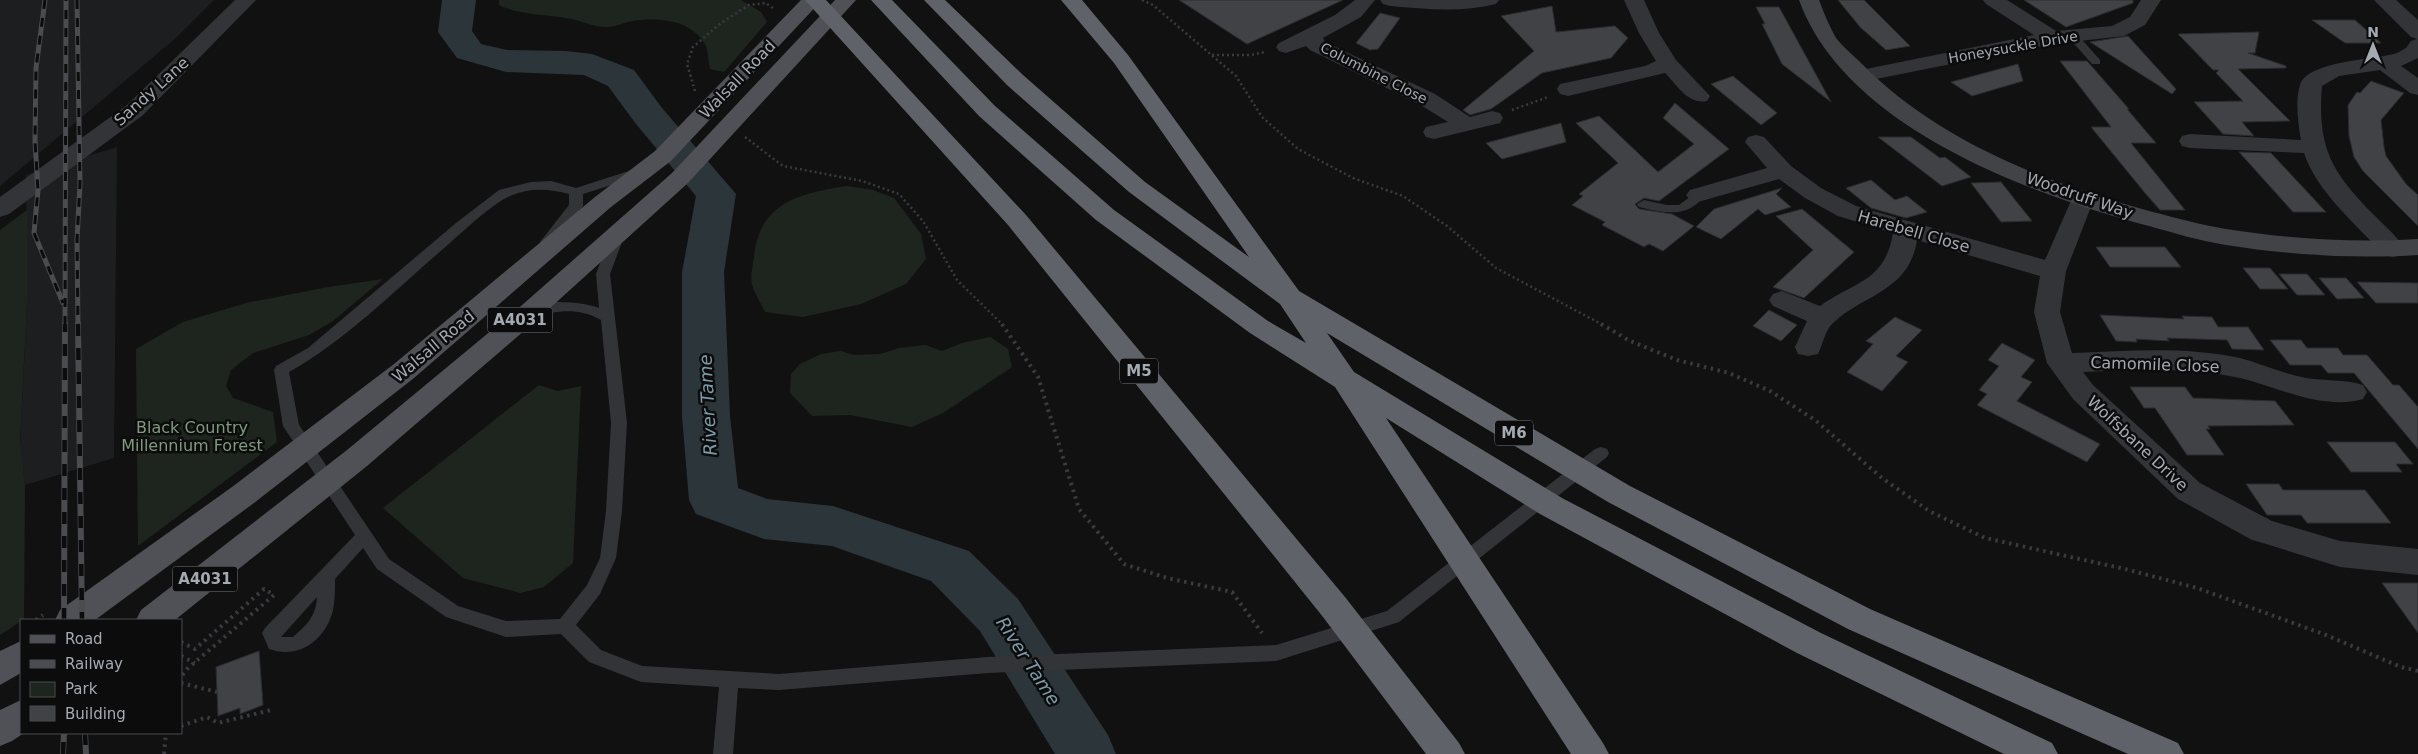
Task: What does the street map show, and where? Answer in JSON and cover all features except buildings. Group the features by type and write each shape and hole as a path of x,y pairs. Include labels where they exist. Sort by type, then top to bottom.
{"highway":[{"name":"M5","path":"814,0 1017,220 1334,607 1447,754"},
{"name":"M6","path":"881,0 986,111 1105,215 1259,327 1551,506 1809,643 2040,754"},
{"name":"M6","path":"934,0 1015,80 1137,187 1280,292 1465,404 1619,494 1842,610 2166,754"},
{"path":"1071,0 1122,60 1247,235 1399,460 1591,754"}],"main road":[{"name":"Walsall Road","path":"72,619 150,564 339,422 404,371 603,202 655,162 814,0"},
{"name":"Walsall Road","path":"153,619 357,458 530,312 739,126 846,0"},
{"path":"0,730 20,716"}],"street":[{"name":"Sandy Lane","path":"0,210 26,188 135,110 246,0"},
{"name":"Columbine Close","path":"1286,47 1311,36 1360,9 1365,0"},
{"path":"1390,0 1447,5 1489,0"},
{"path":"1634,0 1648,33 1668,64 1699,96"},
{"name":"Woodruff Way","path":"1809,0 1818,23 1832,46 1861,76 1928,128 2035,181 2082,199 2130,214 2224,237 2321,248 2393,249 2418,247"},
{"path":"1993,0 2052,38"},
{"name":"Honeysuckle Drive","path":"1861,76 2052,38 2117,32 2138,21 2151,0"},
{"path":"2384,0 2409,22 2418,33"},
{"name":"Columbine Close","path":"1311,36 1317,46 1427,99 1449,115 1465,123"},
{"path":"2393,249 2325,174 2313,147 2309,109 2311,84 2333,70 2403,60 2416,50 2418,45"},
{"path":"2382,62 2418,88"},
{"path":"1568,89 1606,89 1668,64"},
{"path":"1434,132 1492,118"},
{"path":"2175,124 2196,148 2313,147"},
{"name":"Harebell Close","path":"1756,142 1783,171 1813,193 1847,211 1906,230 2053,271"},
{"path":"1698,195 1783,171"},
{"name":"Wolfsbane Drive","path":"2082,199 2053,271 2047,312 2061,362 2083,392 2133,441 2189,491 2263,531 2340,554 2418,562"},
{"path":"1808,347 1822,317 1870,288 1895,270 1906,240 1906,230"},
{"path":"1782,300 1822,317"},
{"name":"Camomile Close","path":"2061,362 2142,360 2197,362 2239,368 2311,399 2353,392"}],"lane":[{"path":"2073,36 2096,62"},
{"path":"655,162 576,192 551,185 531,186 504,193 461,226 313,352 280,370 291,426 364,537 384,564 452,612 506,629 565,626 594,656 641,674 779,682 988,665 1276,653 1393,618 1601,453"},
{"path":"527,267 576,206 576,192"},
{"path":"1644,204 1666,209 1685,208 1692,205 1698,195"},
{"path":"565,626 594,589 608,558 614,511 619,423 603,274 619,232"},
{"path":"530,312 576,304 592,308 608,318"},
{"path":"326,576 364,537"},
{"path":"723,754 729,679"}],"path":[{"path":"1142,0 1153,5 1236,76 1262,117 1298,149 1353,178 1403,196 1447,226 1496,268 1582,312 1630,341 1677,360 1729,373 1770,391 1815,420 1882,478 1929,511 1985,538 2125,569 2197,588 2326,636 2401,667 2418,671"},
{"path":"695,94 687,64 693,47 721,23 749,5 766,3 781,13"},
{"path":"1211,55 1251,55 1286,47"},
{"path":"1492,118 1568,89"},
{"path":"739,126 783,166 862,181 899,194 923,221 957,280 1002,324 1038,377 1079,509 1090,523 1124,564 1167,578 1232,592 1276,653"},
{"path":"182,642 195,649 264,589 274,595 182,676"},
{"path":"182,656 195,663"},
{"path":"182,683 217,692"},
{"path":"182,726 208,717 218,723 271,710"},
{"path":"164,754 166,734"}],"shaded area":[{"path":"0,0 214,0 177,37 0,186"},
{"path":"117,147 114,458 25,485 20,447 27,302 26,175"}],"green space":[{"path":"499,0 741,0 761,12 767,22 724,72 710,69 706,46 699,36 692,30 674,22 643,20 602,27 571,19 515,11 499,5"},
{"path":"847,186 873,190 894,198 921,234 926,259 906,284 861,304 803,317 765,312 754,291 751,278 758,238 764,224 773,212 785,203 814,192"},
{"path":"27,210 27,302 20,442 25,485 24,619 20,619 20,622 0,635 0,230"},
{"name":"Black Country Millennium Forest","path":"383,279 333,321 309,335 253,353 231,370 226,386 233,398 273,412 277,442 138,546 136,349 183,322 246,303 328,287"},
{"path":"990,337 1008,349 1012,367 943,413 912,427 850,415 812,416 790,393 791,374 800,364 821,354 841,351 854,355 880,354 899,348 925,345 942,351 962,343"},
{"path":"539,385 558,391 581,386 573,563 544,587 520,593 463,578 383,508"}],"waterway":[{"name":"River Tame","path":"459,0 455,32 469,51 506,61 566,62 592,65 621,78 649,116 716,194 703,272 706,416 714,500 764,519 833,526 950,566 999,615 1087,754"}],"railway":[{"path":"45,0 36,68 35,141 38,190 34,233 63,303"},
{"path":"65,325 66,0"},
{"path":"77,0 80,184 77,240 78,325"},
{"path":"64,619 65,324"},
{"path":"78,324 82,619"},
{"path":"63,754 64,734"},
{"path":"85,734 86,754"}]}
